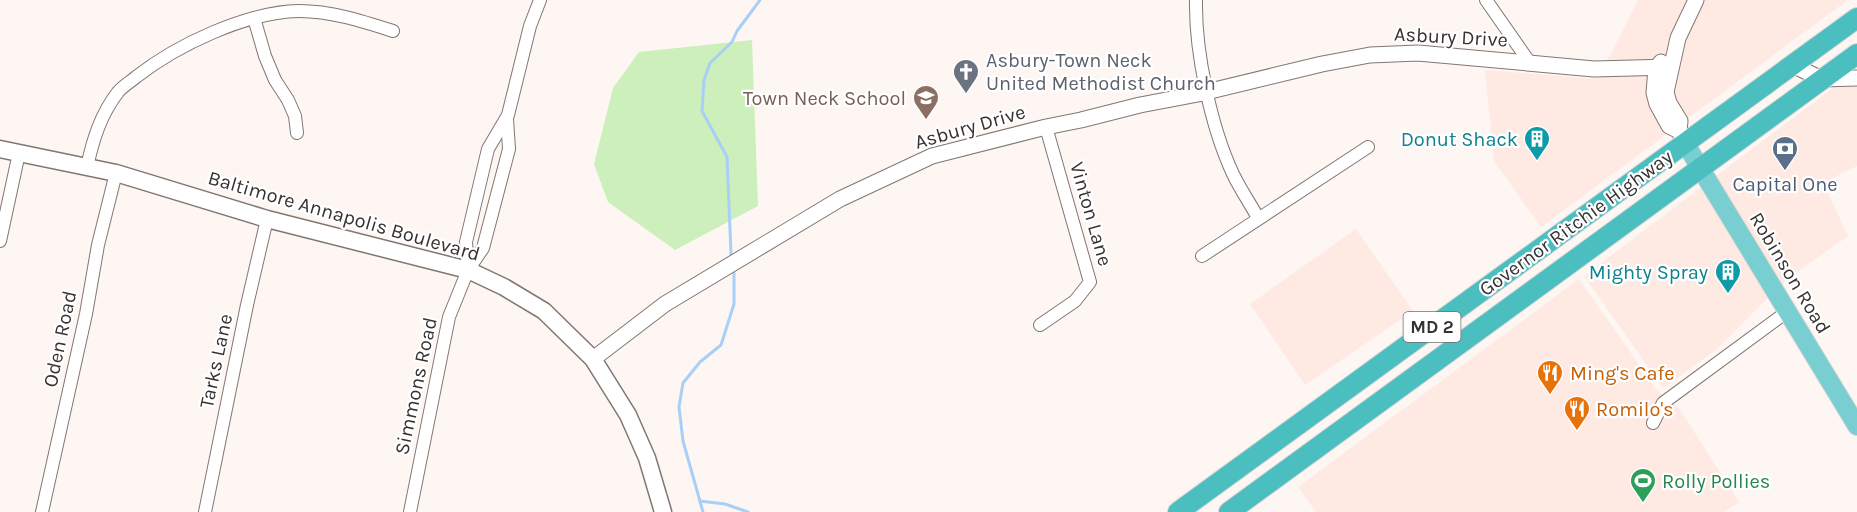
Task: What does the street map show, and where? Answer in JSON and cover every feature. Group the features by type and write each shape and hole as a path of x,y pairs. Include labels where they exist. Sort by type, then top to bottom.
{"highway":[{"name":"Governor Ritchie Highway","path":"1178,512 1682,137 1792,65 1857,18"},
{"name":"Governor Ritchie Highway","path":"1229,512 1857,54"}],"main road":[{"name":"Robinson Road","path":"1682,137 1857,426"},
{"name":"Baltimore Annapolis Boulevard","path":"0,149 116,173 267,219 468,270 504,287 544,311 593,359 628,415 647,458 663,512"}],"street":[{"path":"468,270 483,248 508,149 507,119 530,26 540,0"},
{"path":"1196,0 1196,21 1218,138 1233,176 1258,218"},
{"path":"1486,0 1530,63"},
{"path":"1682,137 1669,126 1657,104 1654,93 1670,46 1678,38 1696,0"},
{"path":"87,167 98,124 120,89 168,55 222,28 254,18 285,12 317,12 352,18 393,31"},
{"path":"254,18 275,80 296,116 297,133"},
{"name":"Asbury Drive","path":"593,359 665,304 840,199 932,156 1140,105 1370,55 1418,53 1594,69 1663,67"},
{"path":"1792,65 1822,79 1857,78"},
{"path":"468,270 466,242 488,149 507,119"},
{"name":"Vinton Lane","path":"1040,325 1075,302 1090,282 1046,127"},
{"path":"1202,256 1368,147"},
{"path":"0,241 19,153"},
{"name":"Oden Road","path":"42,512 86,314 98,245 116,173"},
{"name":"Tarks Lane","path":"205,512 267,219"},
{"name":"Simmons Road","path":"410,512 449,318 468,270"},
{"path":"1653,423 1663,403 1788,311"}],"shaded area":[{"path":"1638,0 1848,0 1541,227 1494,161 1485,70 1598,79"},
{"path":"1857,70 1857,166 1823,183 1848,236 1787,279 1717,349 1663,388 1584,276"},
{"path":"1356,229 1413,311 1305,385 1250,304"},
{"path":"1579,279 1656,389 1679,408 1739,502 1724,512 1316,512 1298,487"}],"green space":[{"path":"752,40 758,206 675,250 608,202 594,164 613,88 639,52"}],"waterway":[{"path":"731,254 727,157 702,111 704,80 710,63 732,42 737,31 760,0"},
{"path":"703,512 683,441 679,407 683,383 700,362 721,345 734,304 734,273"},
{"path":"700,501 725,504 748,512"}],"place":[{"name":"Asbury-Town Neck United Methodist Church","path":"966,95"},
{"name":"Town Neck School","path":"926,121"},
{"name":"Donut Shack","path":"1537,162"},
{"name":"Capital One","path":"1785,172"},
{"name":"Mighty Spray","path":"1728,295"},
{"name":"Ming's Cafe","path":"1550,396"},
{"name":"Romilo's","path":"1577,432"},
{"name":"Rolly Pollies","path":"1643,504"}]}
